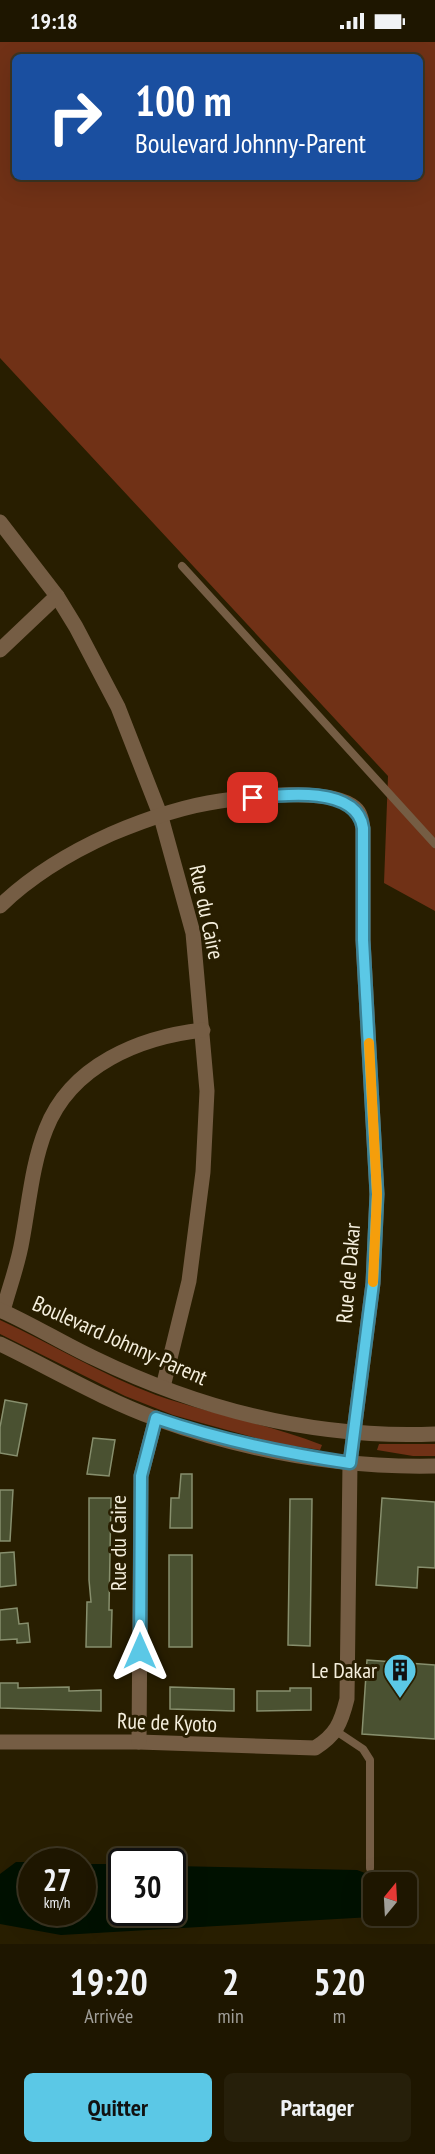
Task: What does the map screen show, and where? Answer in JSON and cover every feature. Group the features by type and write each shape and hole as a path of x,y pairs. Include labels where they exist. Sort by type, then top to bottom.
{"street":[{"name":"Rue du Caire","path":"0,522 57,596 118,707 161,817 193,933 207,1091 203,1172 189,1281 163,1388"},
{"path":"0,650 57,596"},
{"name":"Rue de Dakar","path":"161,817 219,801 270,796 331,797 355,808 362,817 363,940 377,1194 373,1283 350,1463 347,1699 341,1724 333,1735"},
{"path":"0,906 17,890 62,860 111,834 161,817"},
{"path":"2,1311 21,1249 36,1164 46,1128 64,1099 95,1067 126,1048 171,1034 203,1030"},
{"name":"Boulevard Johnny-Parent","path":"2,1311 95,1359 163,1388 240,1413 353,1434 435,1434"},
{"path":"0,1344 97,1393 156,1418 217,1438 280,1453 350,1463 435,1466"},
{"name":"Rue du Caire","path":"139,1742 141,1476 156,1418"},
{"name":"Rue de Kyoto","path":"0,1742 139,1742 295,1749 315,1748 333,1735"}],"lane":[{"path":"182,566 435,844"},
{"path":"333,1735 363,1749 370,1760 370,1868"}],"shaded area":[{"path":"0,42 435,42 435,911 384,883 388,776 0,358"},
{"path":"0,1320 116,1378 156,1395 322,1445 320,1450 274,1443 173,1415 125,1396 0,1334"},
{"path":"379,1444 435,1444 435,1456 413,1456 377,1450"},
{"path":"18,1862 18,1926 96,1926 96,1864 108,1864 108,1926 186,1926 186,1866 357,1870 363,1872 363,1918 61,1935 0,1924 0,1874"}],"building":[{"path":"5,1400 27,1404 17,1456 0,1453 0,1427"},
{"path":"93,1438 115,1440 109,1476 87,1474"},
{"path":"181,1474 192,1474 192,1528 170,1528 171,1498 179,1498"},
{"path":"0,1490 13,1490 10,1541 0,1541"},
{"path":"89,1498 111,1498 109,1610 112,1610 111,1647 86,1647 87,1602 91,1602"},
{"path":"382,1498 435,1502 435,1568 418,1567 417,1588 376,1585"},
{"path":"290,1499 312,1499 310,1646 288,1645"},
{"path":"14,1552 16,1585 0,1587 0,1553"},
{"path":"169,1555 192,1555 192,1647 169,1647"},
{"path":"17,1608 19,1624 28,1623 30,1642 17,1643 17,1639 0,1640 0,1610"},
{"name":"Le Dakar","path":"367,1660 435,1665 435,1739 362,1734"},
{"path":"0,1683 18,1683 18,1688 69,1687 69,1691 101,1690 101,1711 0,1708"},
{"path":"170,1687 234,1689 234,1711 170,1709"},
{"path":"290,1688 311,1688 311,1710 257,1711 257,1691 290,1691"}],"slow traffic":[{"path":"369,1043 377,1194 373,1282"}],"place":[{"name":"Le Dakar","path":"400,1699"}],"route":[{"path":"140,1651 141,1476 156,1418 217,1438 280,1453 350,1463 373,1283 377,1194 363,940 362,817 355,808 331,797 253,798"}]}
